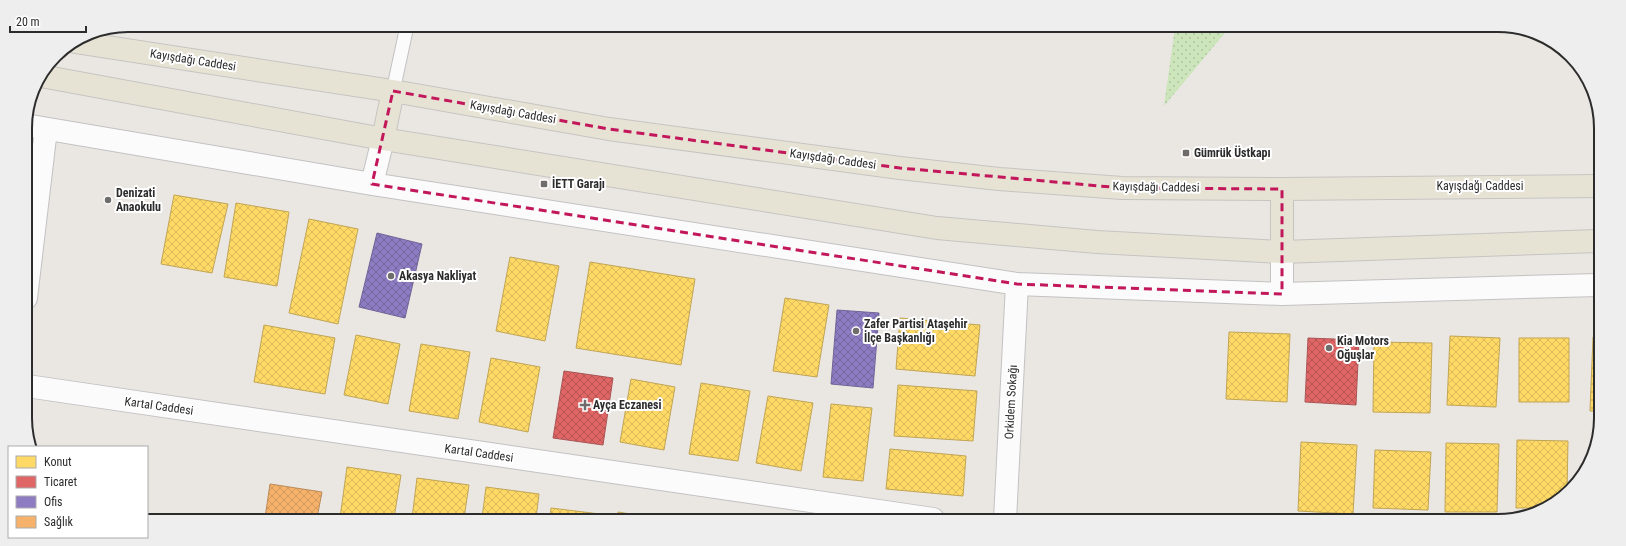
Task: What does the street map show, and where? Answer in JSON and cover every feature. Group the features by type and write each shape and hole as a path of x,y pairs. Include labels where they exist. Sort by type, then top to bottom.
{"main road":[{"name":"Kayışdağı Caddesi","path":"84,43 393,91 609,129 900,168 999,179 1122,188 1282,189 1594,186"},
{"path":"47,77 383,139 937,228 1097,242 1282,252 1594,241"},
{"path":"383,139 393,91"},
{"path":"1282,189 1282,252"}],"street":[{"path":"32,126 372,184 1017,284 1282,294 1594,285"},
{"path":"32,247 46,129"},
{"path":"372,184 383,139"},
{"path":"1282,252 1282,294"},
{"name":"Orkidem Sokağı","path":"1005,514 1017,284"},
{"name":"Kartal Caddesi","path":"32,387 898,514"}],"lane":[{"path":"393,91 405,32"}],"highlighted area":[{"path":"393,91 609,129 900,168 1122,188 1282,189 1282,294 1017,284 372,184"}],"green space":[{"path":"1174,32 1226,32 1164,106"}],"building: Konut":[{"path":"174,195 228,204 212,273 161,264"},
{"path":"236,203 289,212 277,286 224,277"},
{"path":"309,219 358,229 338,324 289,313"},
{"path":"510,257 559,266 545,341 496,331"},
{"path":"590,262 695,279 681,365 576,348"},
{"path":"785,298 829,305 817,377 773,371"},
{"path":"900,318 980,325 975,376 896,369"},
{"path":"264,325 335,338 325,394 254,382"},
{"path":"1229,332 1290,334 1287,402 1226,399"},
{"path":"356,335 400,344 388,404 344,395"},
{"path":"1450,336 1500,338 1496,407 1447,405"},
{"path":"1593,337 1594,337 1594,411 1590,411"},
{"path":"1519,338 1569,338 1569,402 1519,402"},
{"path":"1374,342 1432,343 1430,413 1373,412"},
{"path":"421,344 470,352 458,419 409,411"},
{"path":"491,358 540,367 528,432 479,422"},
{"path":"631,379 675,387 664,450 620,442"},
{"path":"701,383 750,391 738,461 689,454"},
{"path":"898,385 977,391 973,441 894,436"},
{"path":"768,396 813,403 801,471 756,463"},
{"path":"831,404 872,408 863,481 823,477"},
{"path":"1517,440 1568,441 1567,485 1546,501 1534,507 1516,508"},
{"path":"1301,442 1357,445 1353,514 1298,511"},
{"path":"1446,443 1499,444 1497,512 1445,512"},
{"path":"890,449 966,456 963,496 886,489"},
{"path":"1375,450 1431,452 1428,510 1373,508"},
{"path":"347,467 401,475 395,514 341,514"},
{"path":"417,478 469,485 465,514 412,514"},
{"path":"486,487 539,494 536,514 483,514"},
{"path":"551,508 600,514 550,514"},
{"path":"618,512 631,514 618,514"}],"building: Ticaret":[{"path":"1308,338 1359,340 1356,405 1305,402"},
{"path":"564,371 613,378 603,445 553,438"}],"building: Ofis":[{"name":"Akasya Nakliyat","path":"377,233 422,244 405,318 359,307"},
{"path":"837,310 879,313 873,388 831,384"}],"building: Sağlık":[{"path":"270,484 322,492 318,514 266,514"}],"place":[{"name":"Gümrük Üstkapı","path":"1186,153"},
{"name":"İETT Garajı","path":"544,184"},
{"name":"Denizati Anaokulu","path":"108,200"},
{"name":"Akasya Nakliyat","path":"391,276"},
{"name":"Zafer Partisi Ataşehir İlçe Başkanlığı","path":"856,331"},
{"name":"Kia Motors Oğuşlar","path":"1329,348"},
{"name":"Ayça Eczanesi","path":"585,405"}]}
